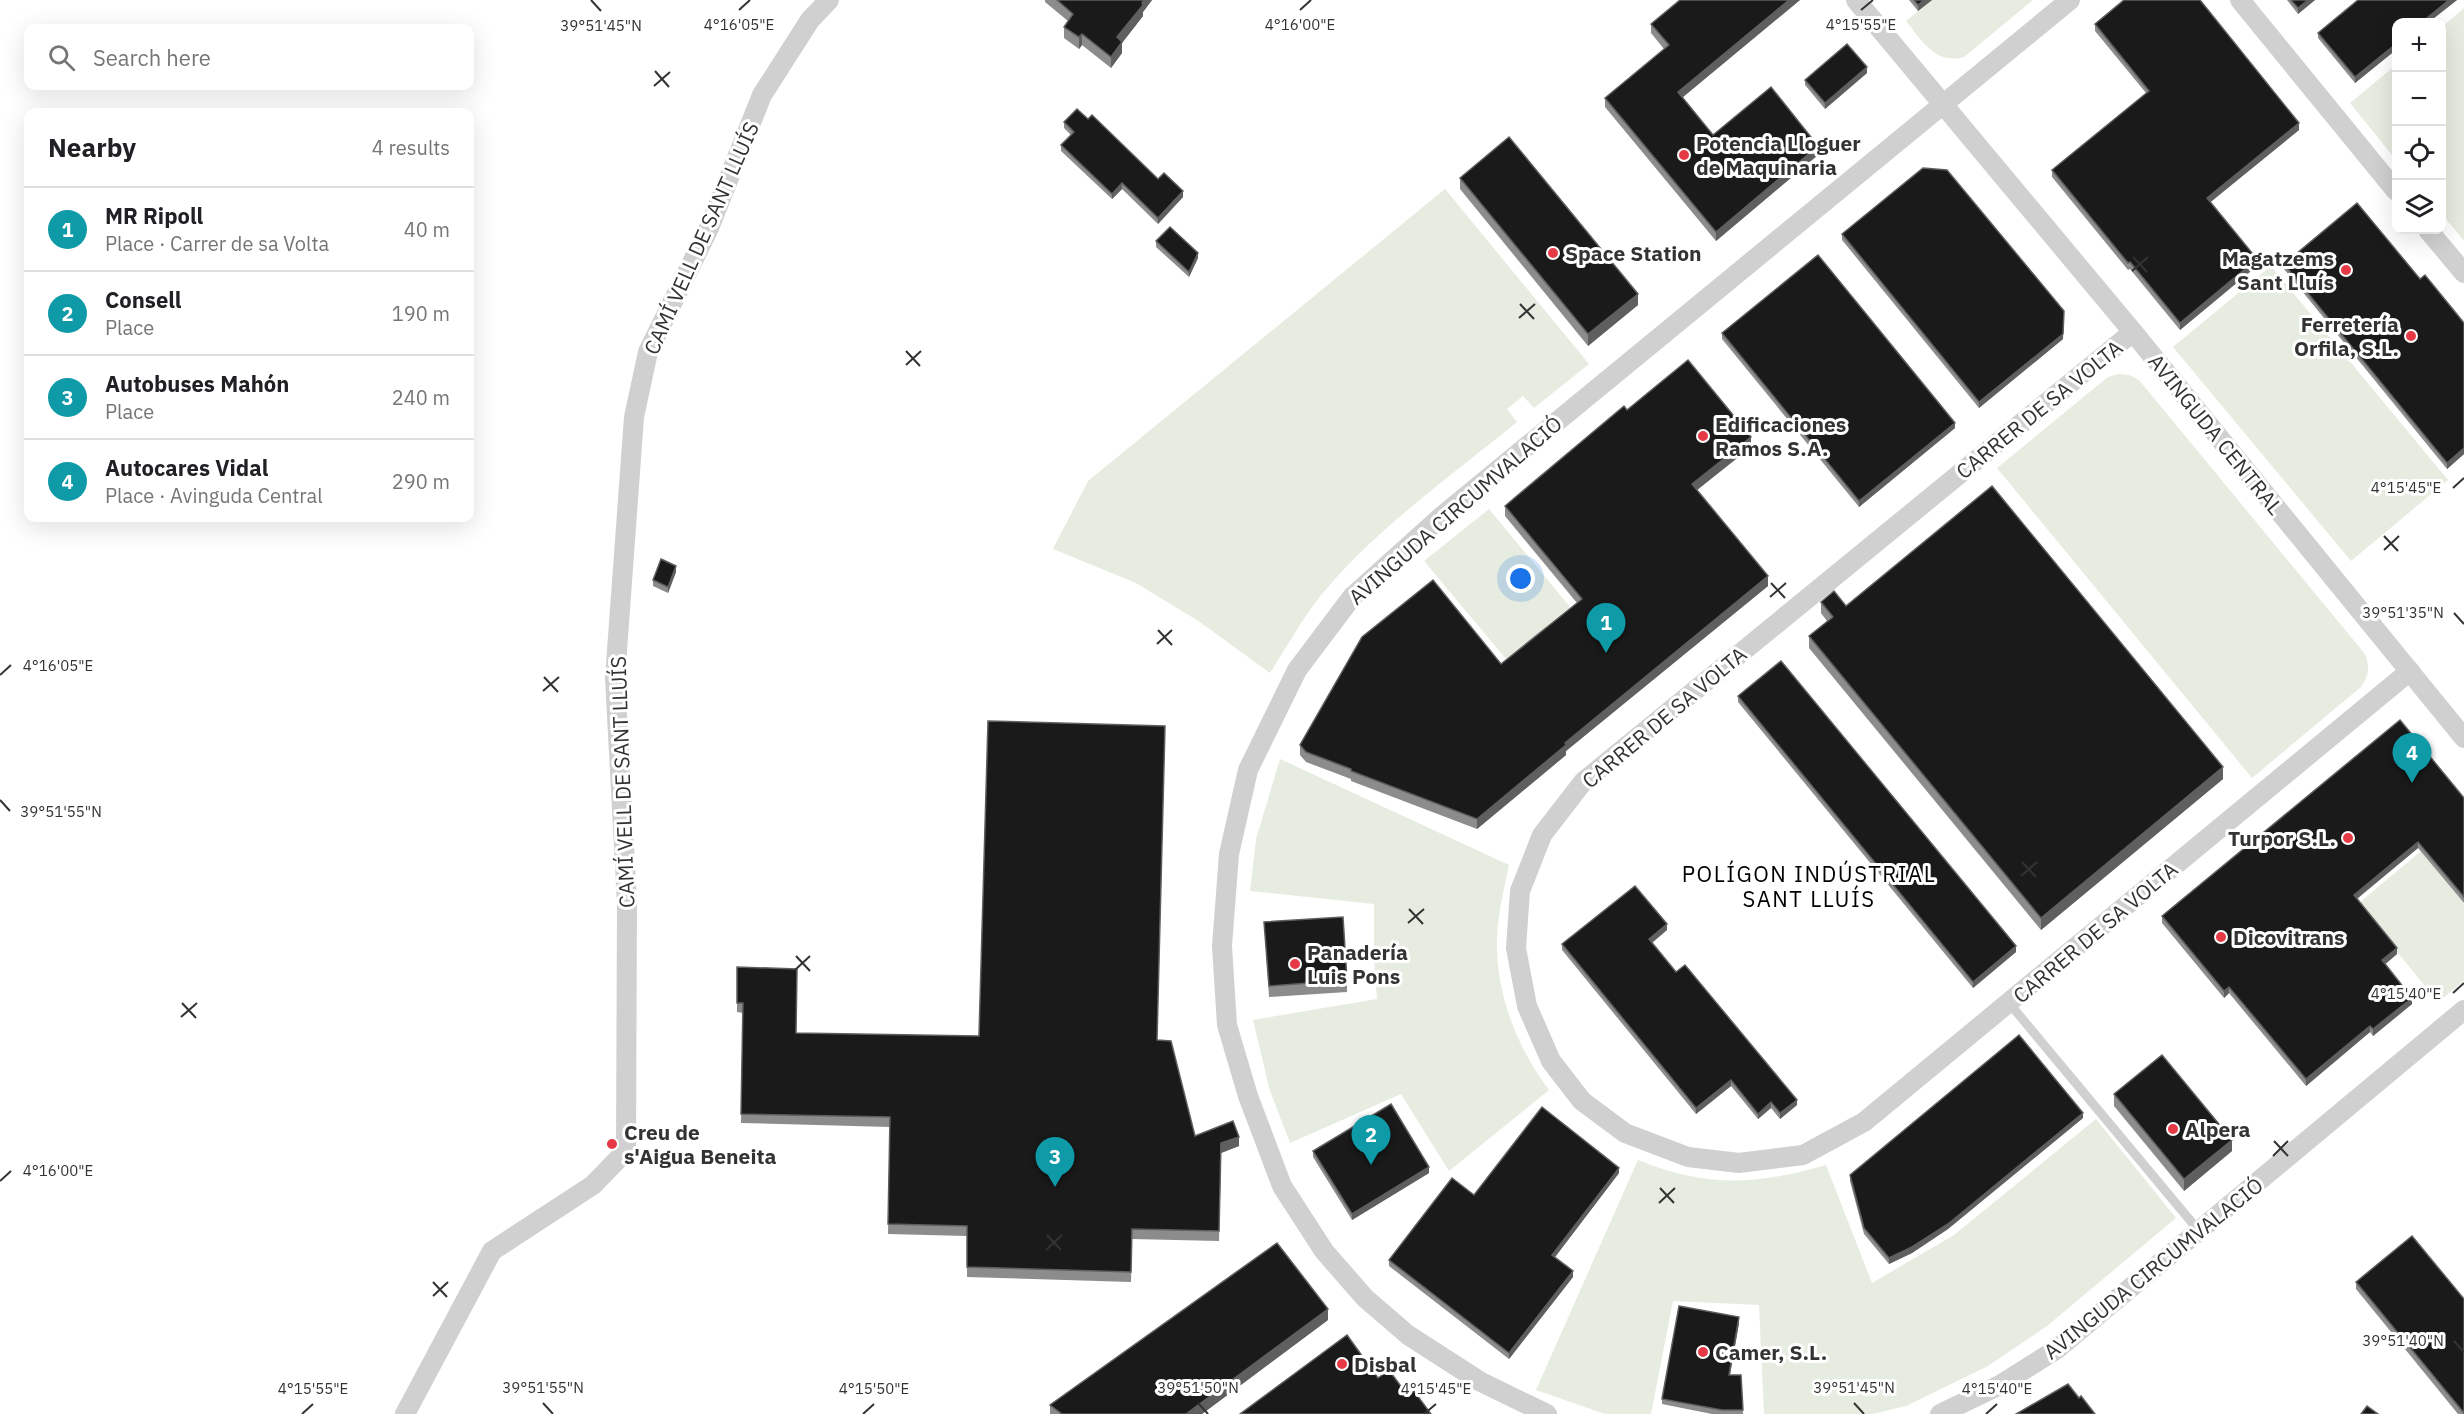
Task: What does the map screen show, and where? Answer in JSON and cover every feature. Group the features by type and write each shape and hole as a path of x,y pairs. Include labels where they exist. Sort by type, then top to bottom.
{"street":[{"name":"CAMÍ VELL DE SANT LLUÍS","path":"405,1414 492,1251 593,1185 626,1151 627,903 615,678 634,417 648,352 709,228 762,95 810,20 829,0"},
{"name":"AVINGUDA CENTRAL","path":"1856,0 2133,332 2464,738"},
{"name":"AVINGUDA CIRCUMVALACIÓ","path":"1547,1414 1481,1382 1408,1335 1365,1298 1324,1251 1282,1186 1248,1096 1227,1024 1222,946 1229,854 1248,770 1297,670 1352,597 1451,508 2070,0"},
{"path":"2240,0 2392,185"},
{"path":"2431,234 2464,273"},
{"name":"CARRER DE SA VOLTA","path":"2133,332 1583,782 1542,835 1520,891 1516,948 1527,1006 1551,1061 1582,1101 1626,1133 1688,1156 1739,1163 1803,1155 1864,1122 2410,671"},
{"name":"AVINGUDA CIRCUMVALACIÓ","path":"1940,1414 2000,1385 2058,1349 2464,1010"}],"lane":[{"path":"2008,1003 2199,1232"}],"shaded area":[{"path":"1932,0 2033,0 1964,57 1954,59 1945,58 1930,50 1906,21"},
{"path":"2464,8 2464,241 2446,219 2446,24"},
{"path":"2392,68 2392,155 2350,103"},
{"path":"1445,189 1589,364 1534,408 1523,396 1507,409 1517,422 1409,509 1356,557 1312,607 1270,673 1200,622 1136,583 1053,549 1088,481"},
{"path":"2271,266 2448,480 2351,561 2173,347"},
{"path":"2118,374 2129,375 2139,380 2365,654 2368,663 2366,679 2361,687 2252,778 1997,468 2108,377"},
{"path":"1489,509 1570,607 1506,659 1424,561"},
{"path":"1280,759 1509,865 1497,938 1500,979 1510,1019 1518,1038 1537,1074 1549,1090 1449,1171 1401,1094 1290,1143 1270,1091 1253,1020 1377,999 1374,904 1250,891 1256,839"},
{"path":"2421,851 2464,903 2464,981 2438,1002 2358,904"},
{"path":"2096,1119 2176,1218 2047,1326 1988,1366 1906,1406 1873,1414 1764,1414 1759,1305 1673,1301 1651,1414 1605,1414 1536,1390 1638,1160 1687,1175 1732,1181 1777,1177 1826,1165 1872,1283 1954,1235"}],"building":[{"path":"1057,0 1144,0 1143,5 1117,37 1122,42 1111,57 1082,34 1079,37 1064,27 1073,14"},
{"path":"1680,0 1789,0 1678,92 1713,135 1771,87 1818,146 1716,232 1605,98 1669,45 1651,24"},
{"path":"1914,0 1924,0 1918,5"},
{"path":"2124,0 2200,0 2299,123 2207,198 2257,259 2180,323 2052,170 2149,91 2095,24"},
{"path":"2291,0 2308,0 2298,8"},
{"path":"2358,0 2449,0 2427,18 2392,18 2392,47 2355,77 2318,33"},
{"path":"1847,44 1867,67 1825,103 1805,80"},
{"path":"1077,109 1088,119 1092,115 1158,179 1164,173 1183,191 1158,218 1122,183 1112,194 1061,145 1074,132 1064,122"},
{"name":"Space Station","path":"1509,137 1638,294 1588,334 1460,178"},
{"path":"1923,168 1947,170 2064,311 2063,334 1979,402 1842,234"},
{"path":"2357,203 2420,279 2425,275 2464,323 2464,448 2447,463 2284,264"},
{"path":"1170,227 1198,253 1189,272 1156,241"},
{"path":"1818,255 1955,423 1859,501 1722,333"},
{"path":"1688,360 1751,437 1692,484 1768,576 1565,743 1566,745 1477,819 1306,752 1300,745 1362,637 1433,580 1501,664 1582,599 1505,506 1624,406 1627,410"},
{"path":"1992,486 2223,767 2041,918 1809,636 1833,617 1821,602 1834,591 1846,606"},
{"path":"661,559 676,566 668,587 653,580"},
{"path":"1781,661 2016,946 1973,982 1738,696"},
{"path":"2400,720 2464,798 2464,897 2418,842 2354,895 2397,948 2382,960 2412,998 2373,1029 2370,1026 2306,1079 2229,987 2224,991 2162,916"},
{"path":"988,721 1165,726 1157,1040 1171,1041 1195,1136 1233,1121 1239,1137 1221,1143 1219,1231 1132,1229 1131,1272 967,1267 967,1226 888,1224 890,1117 741,1114 743,1003 737,1003 737,967 797,969 796,1033 979,1036"},
{"path":"1635,886 1667,924 1649,939 1676,972 1685,965 1797,1100 1780,1113 1771,1102 1758,1114 1731,1080 1696,1108 1562,944"},
{"path":"1343,917 1347,980 1269,986 1264,922"},
{"path":"2019,1035 2083,1113 1948,1224 1912,1247 1889,1258 1864,1228 1850,1175"},
{"name":"Alpera","path":"2162,1055 2232,1140 2184,1179 2114,1094"},
{"path":"1391,1104 1429,1167 1352,1214 1313,1151"},
{"path":"1542,1107 1619,1168 1552,1255 1573,1271 1509,1353 1389,1260 1452,1178 1474,1195"},
{"path":"2412,1236 2464,1299 2464,1413 2356,1282"},
{"path":"1277,1243 1328,1309 1186,1414 1062,1414 1050,1405"},
{"name":"Camer, S.L.","path":"1679,1306 1739,1317 1729,1375 1741,1375 1743,1410 1722,1410 1662,1399"},
{"name":"Disbal","path":"1347,1335 1378,1378 1389,1370 1408,1396 1414,1391 1431,1414 1240,1414"},
{"path":"2068,1384 2095,1414 2016,1414"},
{"path":"2367,1406 2378,1414 2361,1414"}],"place":[{"name":"Potencia Lloguer de Maquinaria","path":"1684,155"},
{"name":"Space Station","path":"1553,253"},
{"name":"Magatzems Sant Lluís","path":"2346,270"},
{"name":"Ferretería Orfila, S.L.","path":"2411,336"},
{"name":"Edificaciones Ramos S.A.","path":"1703,436"},
{"name":"MR Ripoll","path":"1606,653"},
{"name":"Autocares Vidal","path":"2412,783"},
{"name":"Turpor S.L.","path":"2348,838"},
{"name":"Dicovitrans","path":"2221,937"},
{"name":"Panadería Luis Pons","path":"1295,964"},
{"name":"Alpera","path":"2173,1129"},
{"name":"Creu de s'Aigua Beneita","path":"612,1144"},
{"name":"Consell","path":"1371,1165"},
{"name":"Autobuses Mahón","path":"1055,1187"},
{"name":"Camer, S.L.","path":"1703,1352"},
{"name":"Disbal","path":"1342,1364"}],"district":[{"name":"POLÍGON INDÚSTRIAL SANT LLUÍS","path":"1809,886"}]}
